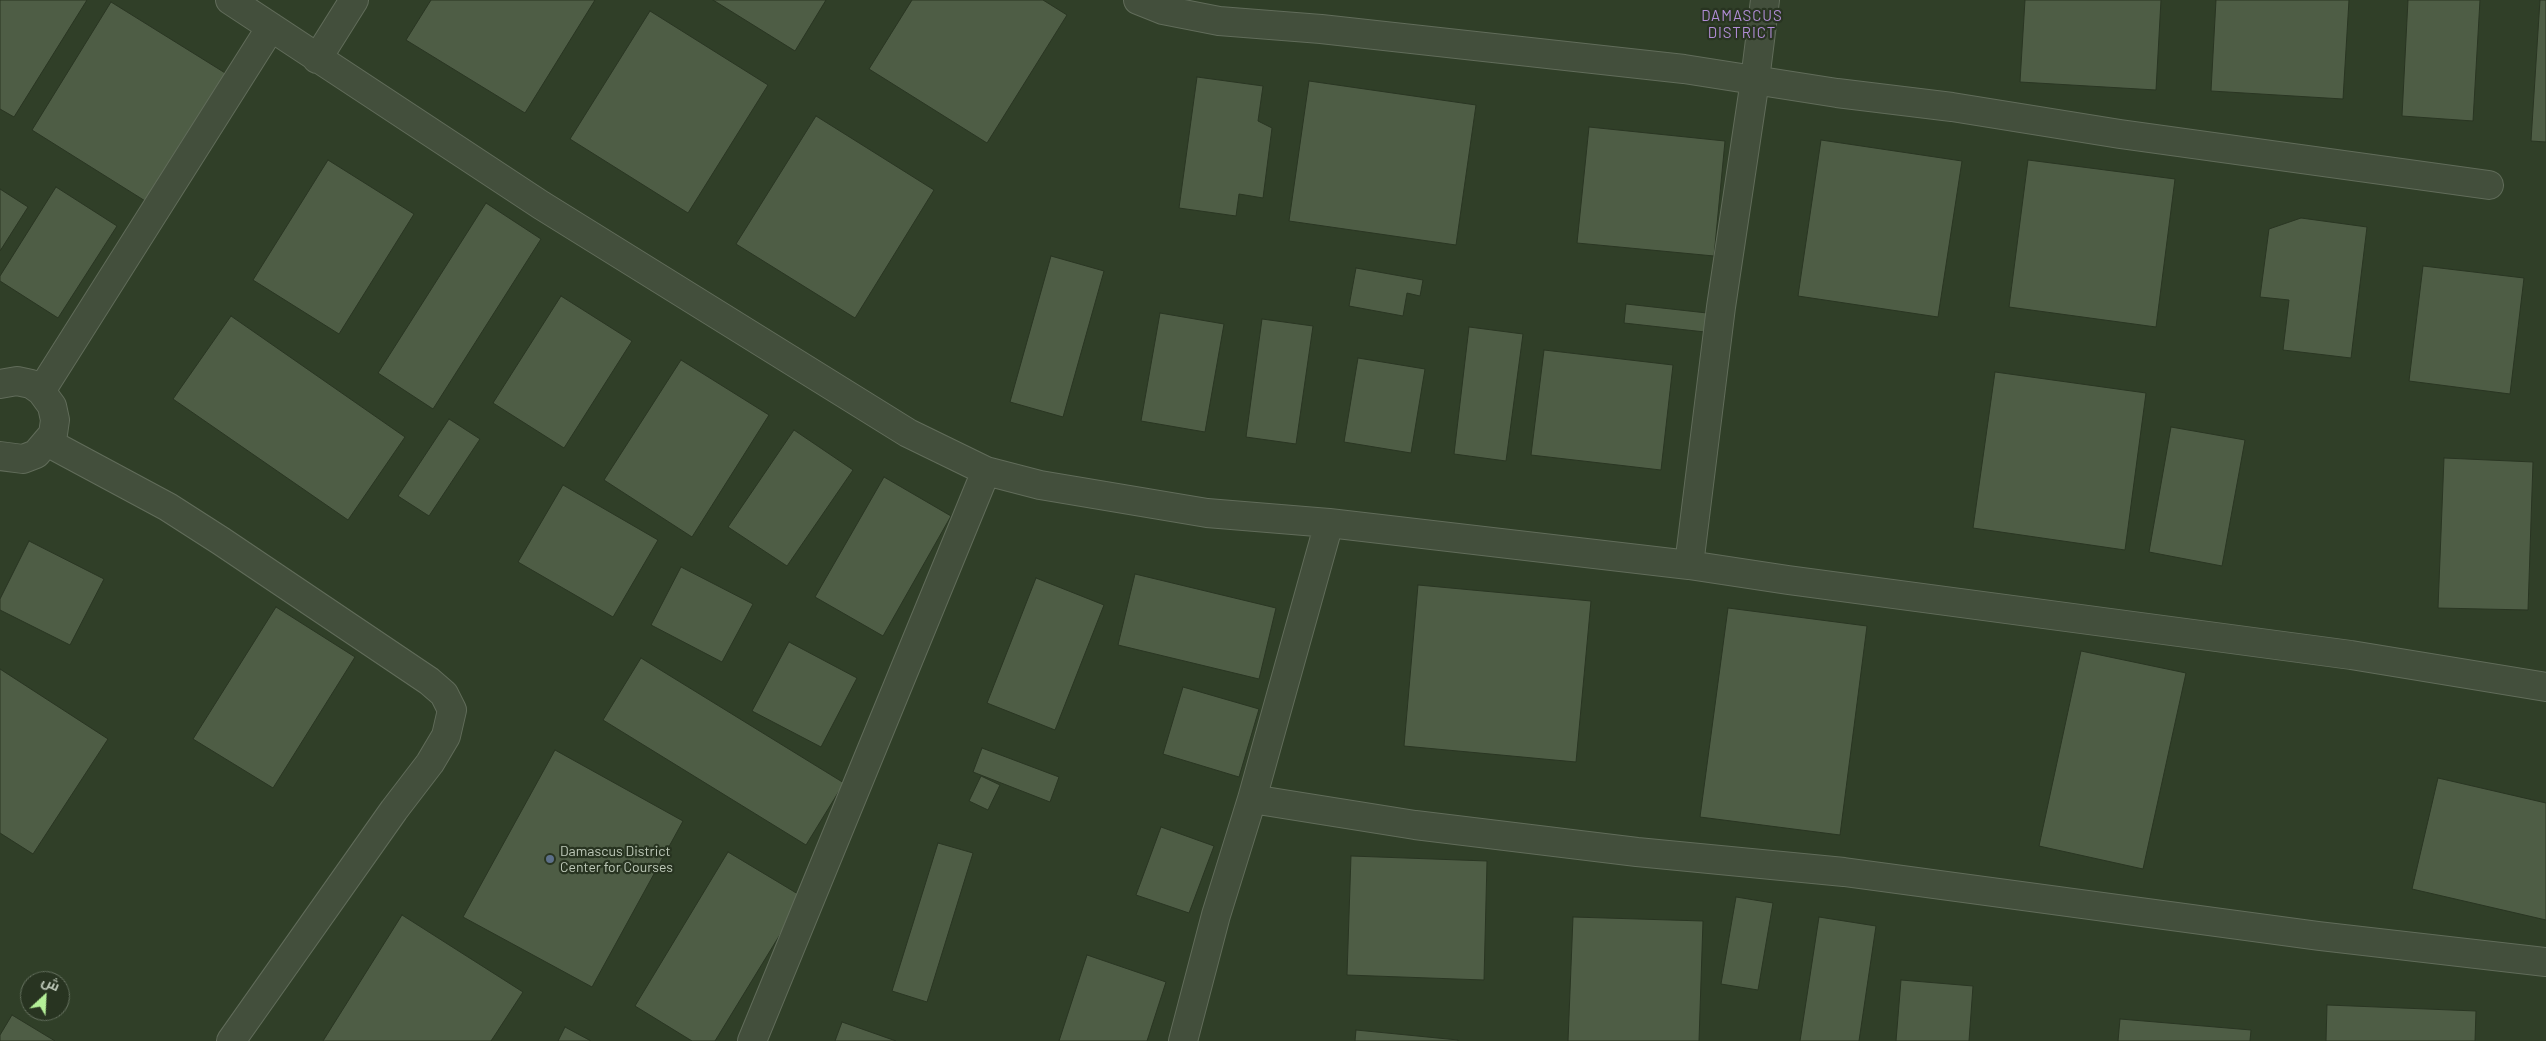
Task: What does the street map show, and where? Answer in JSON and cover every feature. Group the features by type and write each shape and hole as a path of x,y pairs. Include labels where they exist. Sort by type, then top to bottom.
{"street":[{"path":"230,0 317,59 541,204 908,433 986,471 1040,485 1207,513 1329,523 1689,565 1788,580 2351,655 2546,687"},
{"path":"317,59 354,0"},
{"path":"1138,0 1163,10 1219,20 1674,68 1837,93 1952,107 2120,134 2489,185"},
{"path":"1689,565 1721,307 1765,0"},
{"path":"41,391 271,27"},
{"path":"0,384 17,381 31,384 41,391 52,406 55,420 53,434 36,454 22,459 0,456"},
{"path":"47,442 168,507 221,541 429,682 444,694 452,710 446,736 430,763 394,810 231,1041"},
{"path":"752,1041 986,471"},
{"path":"1183,1041 1216,915 1252,799 1329,523"},
{"path":"1252,799 1425,826 1638,852 1844,872 2319,936 2546,962"}],"building":[{"path":"0,0 87,0 14,117 0,109"},
{"path":"431,0 595,0 525,113 406,40"},
{"path":"713,0 826,0 795,51"},
{"path":"912,0 1043,0 1067,15 987,143 869,69"},
{"path":"2025,0 2161,0 2156,90 2020,82"},
{"path":"2216,0 2349,0 2343,99 2211,91"},
{"path":"2408,0 2480,0 2473,121 2402,116"},
{"path":"2540,0 2546,0 2546,142 2531,141"},
{"path":"111,2 230,76 150,204 32,130"},
{"path":"650,11 768,85 688,213 570,139"},
{"path":"1197,77 1263,86 1258,121 1272,128 1263,198 1239,194 1236,216 1179,208"},
{"path":"1309,81 1476,105 1456,245 1289,221"},
{"path":"816,116 934,190 855,318 736,244"},
{"path":"1589,127 1725,141 1714,256 1577,243"},
{"path":"1821,140 1962,161 1938,317 1798,296"},
{"path":"328,160 414,214 339,334 253,280"},
{"path":"2028,160 2175,179 2156,327 2009,307"},
{"path":"56,187 117,226 58,318 0,281 0,276"},
{"path":"0,189 28,207 0,251"},
{"path":"486,203 541,239 433,409 378,373"},
{"path":"2301,218 2367,227 2351,358 2283,350 2289,300 2260,297 2269,229"},
{"path":"1051,256 1104,271 1063,417 1010,402"},
{"path":"2423,266 2524,278 2510,394 2409,381"},
{"path":"1356,268 1423,280 1420,296 1407,293 1403,316 1349,306"},
{"path":"561,296 632,341 564,448 493,403"},
{"path":"1626,304 1707,313 1705,332 1624,323"},
{"path":"1160,313 1224,324 1205,432 1141,421"},
{"path":"231,316 405,437 348,520 173,399"},
{"path":"1262,319 1313,326 1296,444 1246,437"},
{"path":"1469,327 1523,334 1506,461 1454,454"},
{"path":"1544,350 1673,365 1661,470 1531,455"},
{"path":"1358,358 1425,369 1411,453 1344,442"},
{"path":"681,360 769,415 692,537 604,480"},
{"path":"1995,372 2146,393 2125,550 1973,528"},
{"path":"449,419 480,439 429,516 398,496"},
{"path":"2171,427 2245,440 2222,566 2149,552"},
{"path":"794,430 853,470 787,566 728,527"},
{"path":"2444,458 2533,462 2528,610 2438,608"},
{"path":"884,477 951,516 883,636 815,597"},
{"path":"563,485 658,540 613,617 518,562"},
{"path":"29,541 104,579 70,645 0,610 0,599"},
{"path":"681,567 753,604 722,662 651,625"},
{"path":"1135,574 1276,608 1259,679 1118,645"},
{"path":"1036,578 1104,605 1055,730 987,703"},
{"path":"1418,585 1591,601 1576,762 1404,746"},
{"path":"276,607 355,657 273,788 193,739"},
{"path":"1728,608 1867,626 1840,835 1700,817"},
{"path":"789,642 857,678 821,747 752,711"},
{"path":"2081,651 2186,673 2143,869 2039,846"},
{"path":"641,658 844,783 806,845 603,720"},
{"path":"0,669 108,739 33,854 0,833"},
{"path":"1183,687 1259,709 1239,777 1163,754"},
{"path":"982,748 1059,777 1050,802 973,772"},
{"path":"555,750 683,821 592,987 463,917"},
{"path":"981,776 1000,785 988,810 969,801"},
{"path":"2438,778 2546,803 2546,920 2412,889"},
{"path":"1161,827 1214,846 1189,913 1136,895"},
{"path":"938,843 973,853 927,1002 892,991"},
{"path":"728,852 803,897 715,1041 692,1041 635,1006"},
{"path":"1351,856 1487,861 1484,980 1347,975"},
{"path":"1736,897 1773,903 1758,990 1721,984"},
{"path":"402,915 523,992 491,1041 323,1041"},
{"path":"1573,917 1703,921 1699,1041 1568,1041"},
{"path":"1819,917 1876,926 1859,1041 1800,1041"},
{"path":"1087,955 1166,982 1147,1041 1059,1041"},
{"path":"1901,980 1973,986 1969,1041 1896,1041"},
{"path":"2327,1005 2476,1011 2475,1041 2326,1041"},
{"path":"12,1015 55,1041 0,1041 0,1035"},
{"path":"2120,1019 2251,1030 2250,1041 2118,1041"},
{"path":"842,1022 896,1041 835,1041"},
{"path":"565,1027 591,1041 558,1041"},
{"path":"1356,1030 1458,1040 1458,1041 1355,1041"}],"place":[{"name":"Damascus District Center for Courses","path":"550,859"}],"district":[{"name":"DAMASCUS DISTRICT","path":"1742,24"}]}
